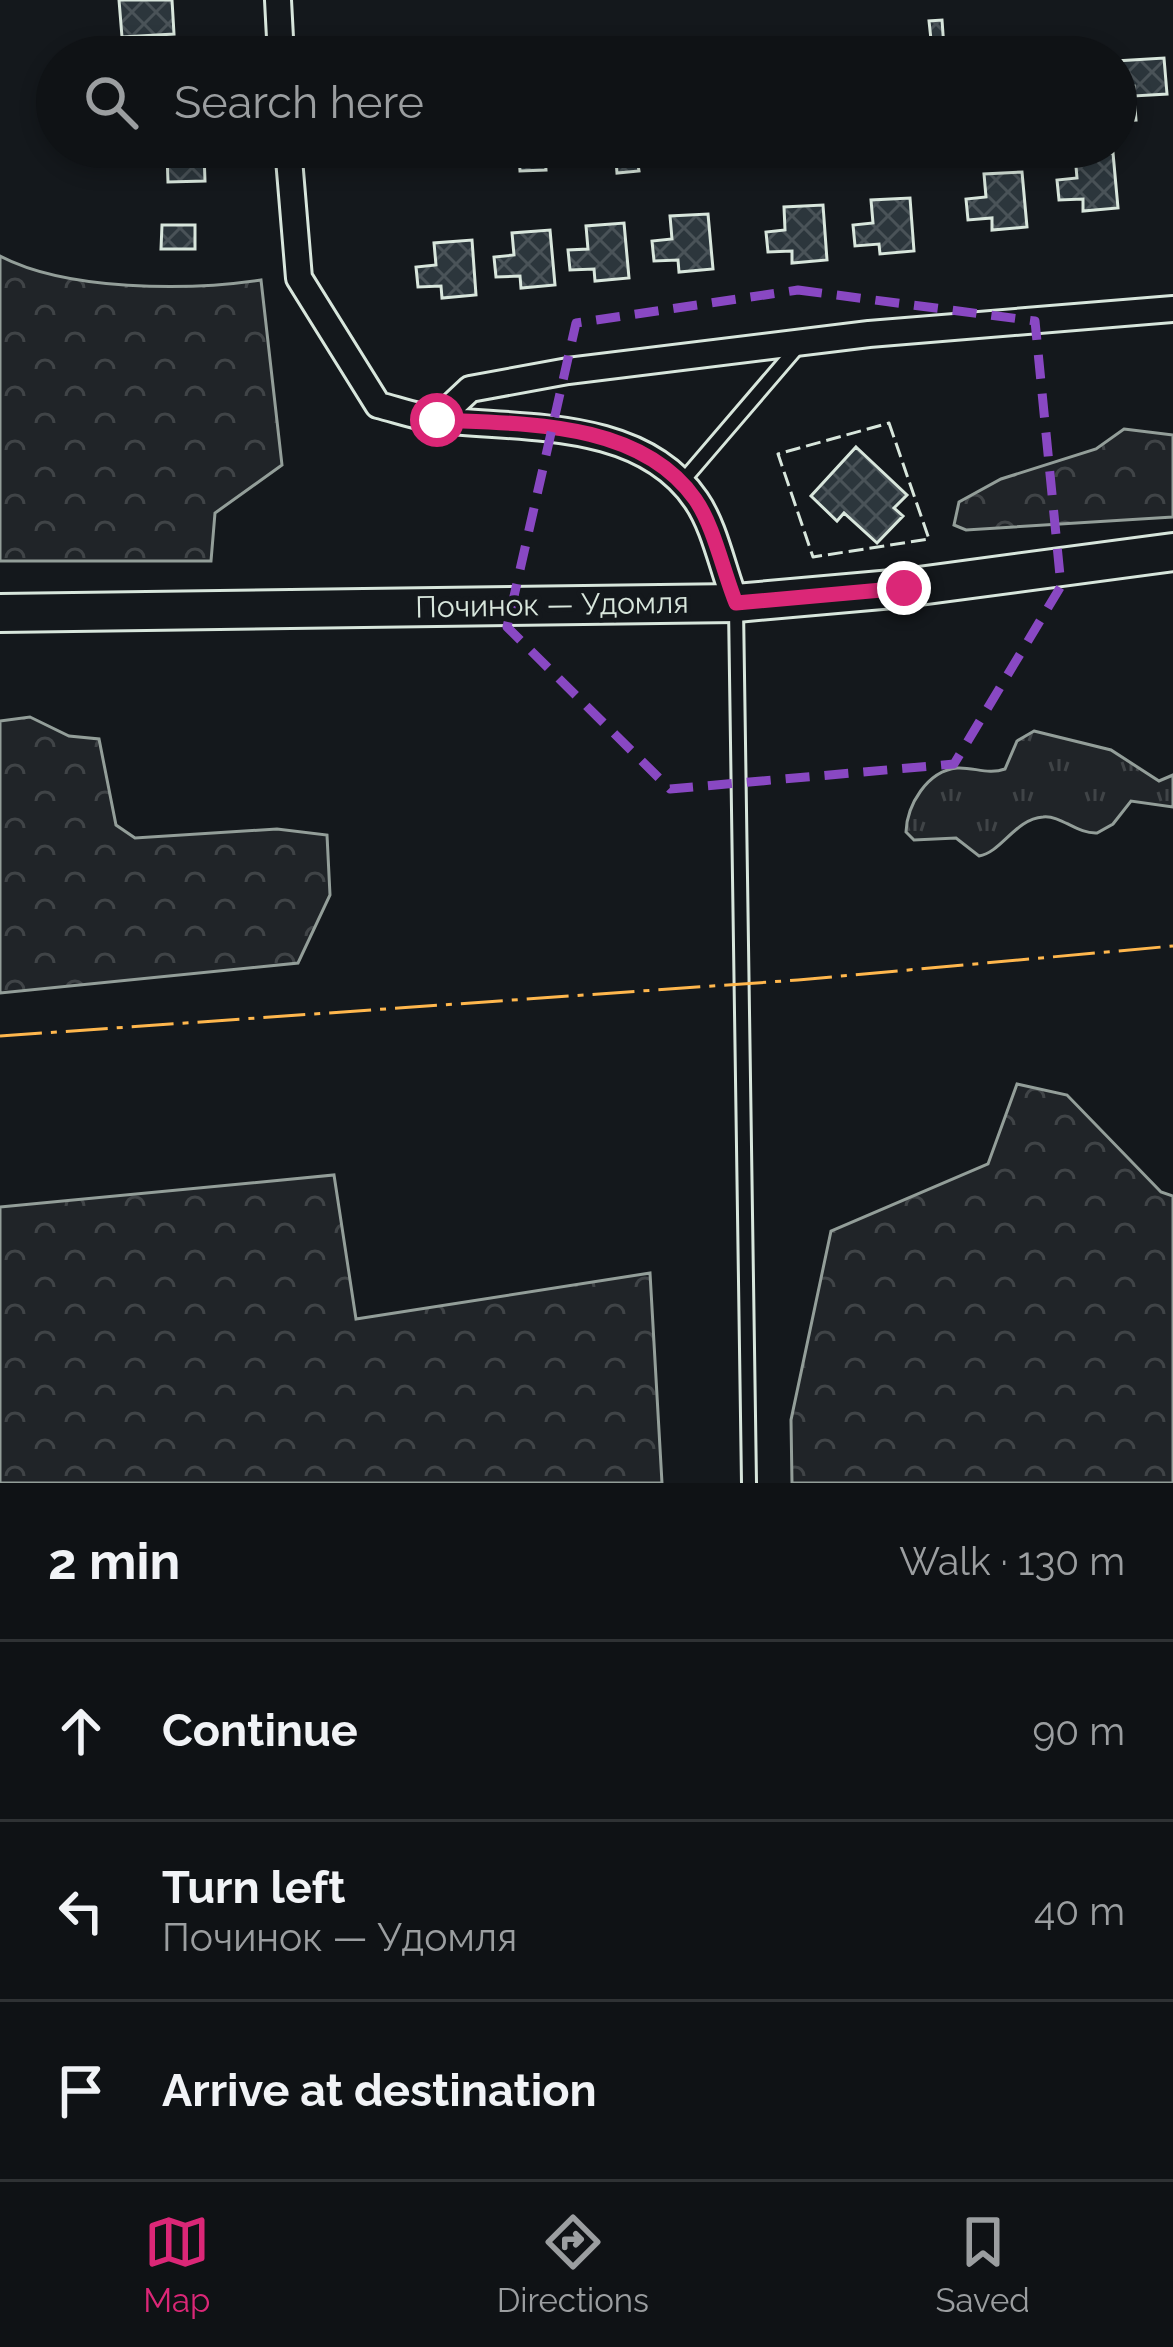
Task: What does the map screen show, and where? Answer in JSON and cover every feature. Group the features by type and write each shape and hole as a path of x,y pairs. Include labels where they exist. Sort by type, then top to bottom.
{"main road":[{"name":"Починок — Удомля","path":"0,613 736,603 904,588 1173,552"}],"street":[{"path":"278,0 280,36"},
{"path":"290,168 299,278 378,405 437,420 561,426 627,447 681,483 698,502 736,603"},
{"path":"437,420 470,389 568,371 802,342 1173,309"}],"lane":[{"path":"681,483 802,342"},
{"path":"736,603 749,1483"}],"highlighted area":[{"path":"798,290 1035,321 1061,586 954,764 670,789 507,627 576,323"}],"green space":[{"path":"0,256 27,268 93,282 198,286 261,280 282,465 215,513 211,561 0,561"},
{"path":"1124,429 1173,435 1173,517 966,530 954,525 959,502 1001,479 1096,449"},
{"path":"30,717 69,736 99,739 116,825 135,838 277,829 327,835 330,895 298,963 0,993 0,721"},
{"path":"1034,731 1111,750 1159,781 1173,775 1173,807 1131,801 1113,824 1097,833 1050,817 1033,819 979,856 956,838 914,840 906,832 910,811 928,782 957,768 1005,769 1017,741"},
{"path":"1017,1084 1067,1095 1161,1192 1173,1196 1173,1483 792,1483 791,1420 831,1231 988,1164"},
{"path":"334,1175 356,1319 650,1273 662,1483 0,1483 0,1207"}],"building":[{"path":"119,0 172,0 174,34 122,36"},
{"path":"942,20 943,36 931,36 929,21"},
{"path":"1164,58 1167,94 1137,96 1137,60"},
{"path":"168,168 205,168 205,181 168,182"},
{"path":"1076,168 1114,168 1118,208 1083,211 1083,199 1059,200 1057,180 1077,178"},
{"path":"1022,172 1027,227 992,230 992,218 968,220 966,199 986,197 984,174"},
{"path":"910,198 914,251 880,254 879,244 855,246 853,225 873,223 871,200"},
{"path":"823,205 827,260 792,263 792,251 768,252 766,232 785,230 784,207"},
{"path":"708,214 713,269 679,272 678,260 654,261 652,241 672,239 670,216"},
{"path":"624,223 629,278 595,281 594,269 570,270 568,250 588,249 586,226"},
{"path":"162,225 195,225 195,249 161,249"},
{"path":"550,230 555,285 521,288 520,276 496,277 494,257 514,255 512,233"},
{"path":"472,240 476,295 442,298 441,286 418,287 416,267 436,265 434,243"},
{"path":"856,447 907,495 894,508 903,516 877,543 844,513 837,521 811,496"}],"fence":[{"path":"889,423 929,539 813,557 778,454 889,423"}],"power":[{"path":"0,1036 798,980 1173,946"}],"route":[{"path":"437,420 561,426 627,447 681,483 698,502 736,603 904,588"}]}
